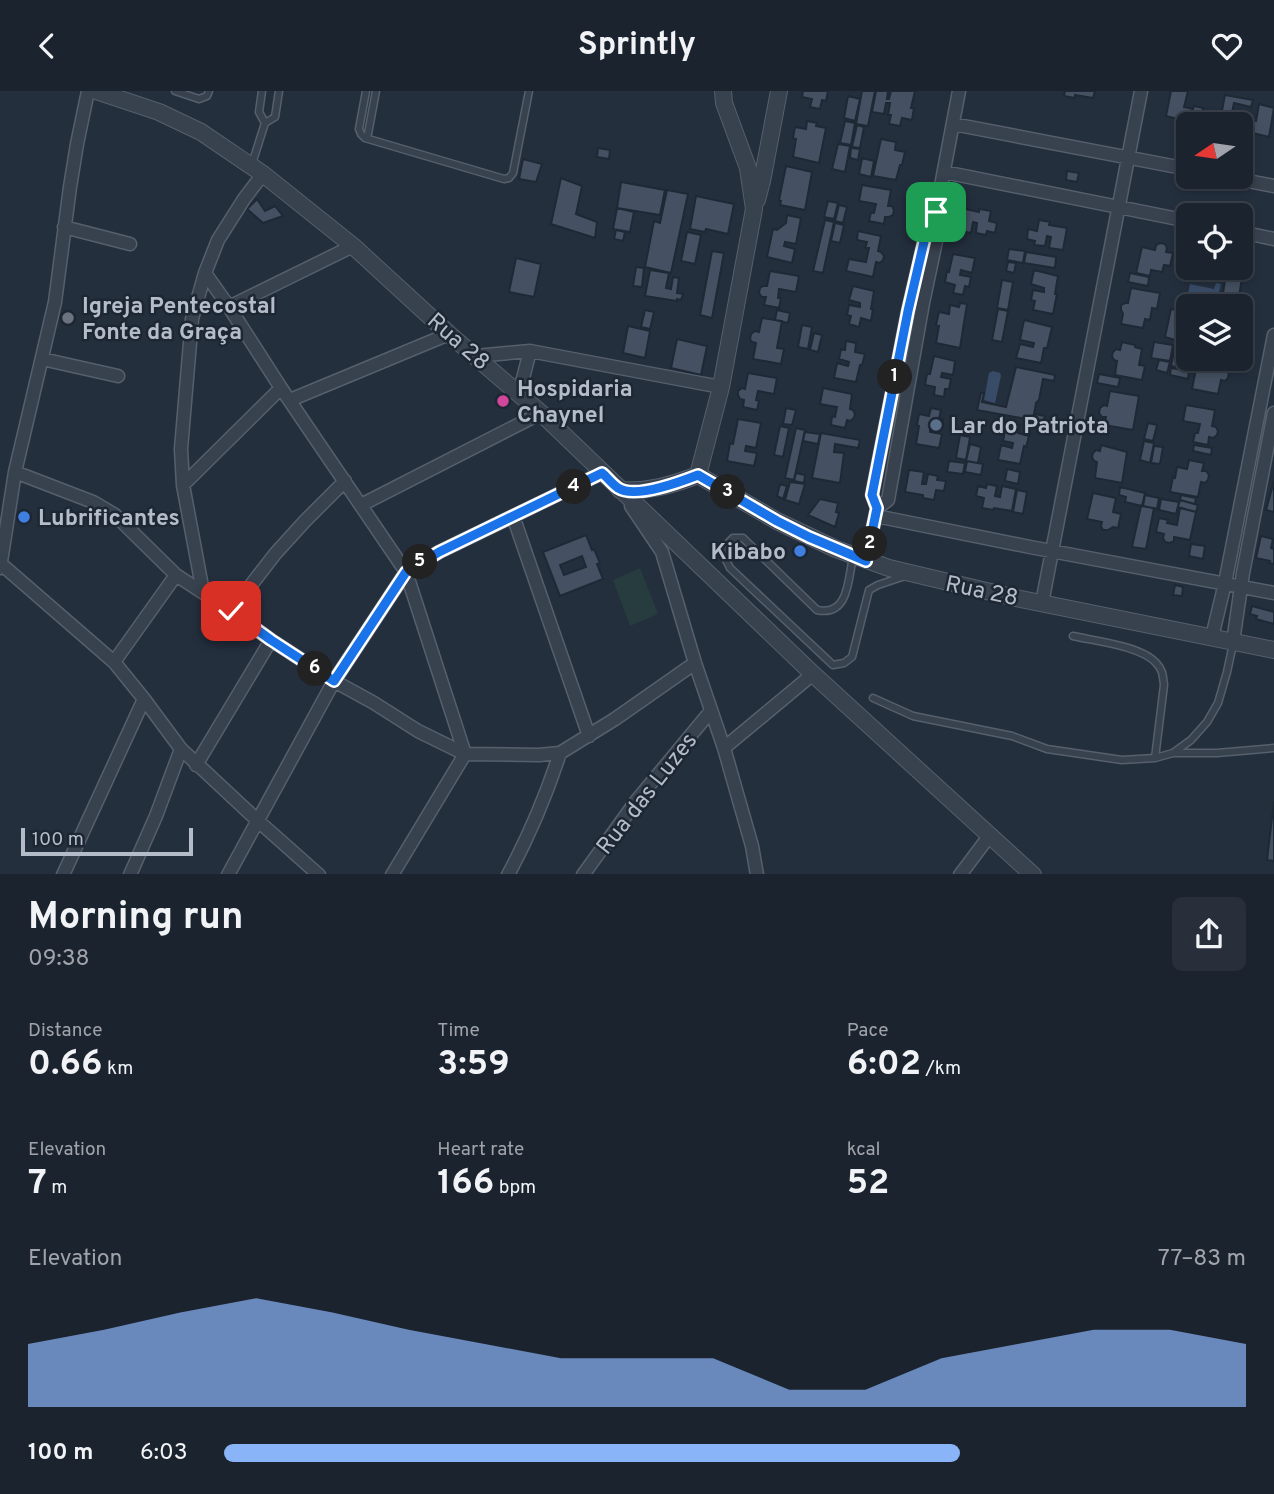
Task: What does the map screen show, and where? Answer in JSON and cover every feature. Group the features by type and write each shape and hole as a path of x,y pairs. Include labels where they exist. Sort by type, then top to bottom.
{"street":[{"path":"88,91 77,144 55,303 15,472 0,566 114,662 196,765 319,874"},
{"name":"Rua 28","path":"96,91 159,112 201,132 257,170 353,246 541,414 813,674 1033,874"},
{"path":"723,91 724,103 748,168 754,209"},
{"path":"620,489 660,488 698,475 721,387 779,91"},
{"path":"859,558 876,512 872,495 887,416 927,229 936,212 959,91"},
{"path":"1042,603 1141,91"},
{"path":"953,124 1176,167"},
{"path":"743,155 757,160 763,158 768,151"},
{"path":"203,592 183,485 181,449 192,319 218,240 244,199 257,170"},
{"path":"943,172 1176,219"},
{"path":"1253,182 1274,186"},
{"path":"65,227 130,244"},
{"path":"1253,235 1274,239"},
{"path":"229,307 353,246"},
{"path":"205,273 406,572 465,754 392,874"},
{"path":"290,400 449,334"},
{"path":"1212,638 1274,335"},
{"path":"476,356 530,351 721,387"},
{"path":"519,394 530,351"},
{"path":"42,359 118,376"},
{"path":"183,485 281,388"},
{"path":"1233,642 1274,413"},
{"path":"361,505 541,414"},
{"path":"15,472 93,502 115,515 176,575 271,640 418,731 465,754 560,753 695,663"},
{"path":"228,874 334,681 406,572 439,552 602,473"},
{"name":"Rua 28","path":"698,475 777,521 859,558 911,574 1274,650"},
{"path":"231,611 275,554 345,481"},
{"path":"620,489 662,552 710,712 724,748 752,846 757,874"},
{"path":"876,512 1052,552 1274,593"},
{"path":"513,516 589,736"},
{"path":"114,662 176,575"},
{"path":"196,765 271,640"},
{"path":"724,748 813,674"},
{"path":"64,874 144,699"},
{"name":"Rua das Luzes","path":"583,874 637,800 710,712"},
{"path":"130,874 156,817 181,749"},
{"path":"508,874 528,839 560,753"},
{"path":"960,874 990,835"}],"lane":[{"path":"174,91 199,99 207,96 209,91"},
{"path":"262,91 260,111 261,119 265,123"},
{"path":"257,170 265,123 275,117 278,91"},
{"path":"366,91 359,129 365,138 503,179 509,178 513,173 529,91"},
{"path":"365,138 376,91"},
{"path":"859,558 843,601 836,609 827,612 817,610 743,538 733,538 726,545 724,556 730,568 833,664 844,663 852,657 869,590 911,574"},
{"path":"1073,636 1135,650 1157,662 1163,673 1164,685 1155,758"},
{"path":"1173,753 1191,740 1207,722 1218,703 1233,642"},
{"path":"873,698 914,716 1012,736 1047,749 1122,760 1155,758 1173,753 1217,754 1274,748"}],"green space":[{"path":"640,568 658,614 630,626 613,580"}],"water":[{"path":"1216,283 1221,284 1218,294 1188,294 1190,284 1214,289"},
{"path":"993,371 1001,376 995,403 984,400 989,373"}],"building":[{"path":"803,91 828,91 826,101 822,100 820,109 810,107 812,99 802,97"},
{"path":"862,91 875,91 868,126 856,124"},
{"path":"876,91 888,91 889,99 891,91 915,91 911,108 914,108 912,120 902,118 900,126 889,124 890,103 886,103 884,114 872,112"},
{"path":"1065,91 1095,91 1093,98 1075,95 1075,98 1064,96"},
{"path":"1171,91 1188,91 1184,107 1203,108 1202,112 1176,112 1176,119 1166,116"},
{"path":"1225,95 1253,100 1251,107 1234,103 1232,112 1222,112"},
{"path":"848,96 860,99 855,121 844,118"},
{"path":"1259,104 1274,108 1269,137 1253,133 1253,120 1256,121"},
{"path":"807,121 826,128 819,163 793,157 795,127 806,129"},
{"path":"845,121 855,123 851,145 840,143"},
{"path":"857,125 864,127 860,148 852,147"},
{"path":"881,139 896,142 895,150 905,152 896,180 873,176"},
{"path":"838,144 850,146 845,172 832,169"},
{"path":"598,148 610,150 609,159 597,157"},
{"path":"851,148 860,149 858,160 850,158"},
{"path":"862,158 874,161 871,177 859,174"},
{"path":"523,159 542,164 536,182 519,179"},
{"path":"786,166 812,172 805,210 780,205"},
{"path":"1067,171 1079,173 1077,182 1066,180"},
{"path":"561,178 582,186 576,214 597,222 595,238 551,224"},
{"path":"621,182 665,190 660,215 617,208"},
{"path":"862,185 891,190 888,206 892,206 893,215 885,217 884,224 869,221 876,204 859,201"},
{"path":"667,190 688,194 671,273 645,267 654,221 660,223"},
{"path":"696,196 734,204 728,234 690,229"},
{"path":"257,199 265,211 275,206 283,216 263,223 247,209"},
{"path":"828,201 838,203 834,219 824,217"},
{"path":"839,205 847,207 843,223 835,221"},
{"path":"617,208 634,212 630,232 613,229"},
{"path":"961,208 979,212 979,209 991,211 989,221 997,223 995,233 976,233 977,223 973,222 971,233 957,230"},
{"path":"787,215 801,218 796,244 785,242 784,246 795,249 792,263 767,257 773,229 777,230 786,223"},
{"path":"825,220 834,222 823,273 813,271"},
{"path":"1039,220 1067,228 1063,250 1049,248 1051,237 1047,236 1045,246 1034,245 1035,241 1027,239 1028,229 1037,231"},
{"path":"835,223 844,225 840,243 831,241"},
{"path":"616,230 625,232 623,241 614,239"},
{"path":"858,231 881,236 878,251 884,256 880,263 876,262 873,277 846,271 849,259 866,262 869,248 865,248 867,242 857,240"},
{"path":"687,232 701,235 695,264 681,261"},
{"path":"1160,243 1165,244 1166,252 1173,253 1170,266 1164,265 1162,272 1151,270 1150,276 1136,273 1142,247 1155,250"},
{"path":"1009,249 1025,251 1023,263 1007,260"},
{"path":"712,251 724,253 712,318 700,315"},
{"path":"1026,252 1056,257 1055,268 1024,263"},
{"path":"953,254 975,258 972,273 961,270 960,275 971,277 969,287 965,286 963,295 953,293 955,285 945,282"},
{"path":"516,258 541,264 534,297 509,292"},
{"path":"1008,262 1016,263 1014,273 1006,271"},
{"path":"636,267 644,268 642,287 633,286"},
{"path":"650,270 669,273 666,288 671,289 673,277 679,278 677,293 683,294 681,300 645,296"},
{"path":"1034,270 1058,276 1053,314 1033,310 1033,290 1044,292 1044,288 1031,284"},
{"path":"770,271 799,276 796,292 779,289 779,308 764,305 766,297 759,293 760,288 767,286"},
{"path":"1130,273 1149,277 1148,286 1128,282"},
{"path":"1002,280 1013,282 1008,310 997,308"},
{"path":"1221,280 1242,280 1239,294 1223,293 1225,281"},
{"path":"853,286 874,291 871,321 861,318 859,327 849,324 851,316 847,315 849,305 860,307 860,303 849,300"},
{"path":"1131,288 1160,293 1157,309 1152,308 1150,320 1145,319 1143,328 1121,324 1121,305 1128,303"},
{"path":"960,303 967,304 960,348 936,343 939,312 949,314 950,305 959,307"},
{"path":"998,309 1008,311 1002,342 992,340"},
{"path":"1171,309 1176,310 1175,340 1165,337"},
{"path":"645,310 654,312 650,329 641,327"},
{"path":"777,310 790,313 788,323 775,320"},
{"path":"762,318 782,321 777,348 784,349 781,364 753,359 756,343 750,339 751,334 759,332"},
{"path":"1024,320 1052,327 1041,363 1016,358 1020,344 1033,347 1034,343 1020,340"},
{"path":"802,325 812,327 808,349 798,347"},
{"path":"628,326 650,331 645,358 623,353"},
{"path":"814,333 822,335 818,352 810,350"},
{"path":"677,339 707,346 701,375 671,368"},
{"path":"846,341 856,343 855,352 865,354 856,382 834,378 837,363 848,366 849,362 839,359 841,349 845,350"},
{"path":"1122,342 1142,349 1139,365 1145,366 1142,380 1115,375 1117,361 1112,356 1116,349 1120,350"},
{"path":"1154,342 1173,345 1170,361 1151,358"},
{"path":"1174,352 1176,352 1176,367 1171,366"},
{"path":"934,356 955,361 953,375 942,373 941,377 951,379 944,397 934,395 935,387 925,385"},
{"path":"1159,360 1170,362 1167,373 1156,370"},
{"path":"1016,367 1055,375 1054,381 1043,379 1036,403 1034,414 1045,416 1043,422 977,410 981,393 984,393 982,402 1006,407"},
{"path":"1171,368 1176,371 1189,371 1188,379 1170,375"},
{"path":"1196,371 1227,371 1229,374 1225,381 1221,380 1218,394 1192,389"},
{"path":"748,373 777,378 774,394 758,391 757,410 743,407 744,400 738,395 738,391 745,389"},
{"path":"1099,374 1120,378 1118,387 1097,383"},
{"path":"823,388 852,394 850,409 855,414 850,421 847,420 845,428 831,425 837,407 820,404"},
{"path":"1110,391 1139,396 1133,430 1104,425 1106,417 1099,413 1100,408 1107,406"},
{"path":"1186,405 1215,410 1212,426 1218,431 1213,438 1209,437 1208,445 1193,442 1200,424 1183,421"},
{"path":"786,408 796,410 792,425 783,424"},
{"path":"931,408 941,410 939,419 943,419 941,430 930,428 930,432 942,434 939,448 916,444 919,414 929,416"},
{"path":"738,419 761,423 756,448 746,446 745,451 757,453 754,466 727,461"},
{"path":"1010,423 1020,425 1018,433 1029,436 1020,464 998,460 1001,445 1012,448 1013,443 1003,441 1005,431 1009,432"},
{"path":"1148,423 1157,425 1153,441 1144,439"},
{"path":"780,426 789,428 783,457 774,455"},
{"path":"796,428 805,430 794,480 785,478"},
{"path":"805,432 820,434 818,444 803,441"},
{"path":"821,433 860,440 858,448 835,444 834,452 844,453 840,483 812,478"},
{"path":"960,435 970,437 966,460 956,458"},
{"path":"1144,441 1154,443 1150,463 1140,460"},
{"path":"970,444 981,447 978,463 966,461"},
{"path":"1101,445 1127,452 1122,483 1095,478 1097,462 1092,457 1096,450 1100,451"},
{"path":"1194,445 1212,448 1211,455 1193,451"},
{"path":"1154,446 1163,447 1160,464 1151,463"},
{"path":"1189,460 1204,463 1202,471 1209,475 1205,483 1201,482 1198,497 1170,492 1177,467 1187,469"},
{"path":"949,461 965,463 963,474 947,472"},
{"path":"967,461 983,464 981,475 965,472"},
{"path":"1007,469 1020,472 1018,484 1005,481"},
{"path":"909,470 924,472 922,484 926,484 928,474 938,476 937,480 946,481 944,491 936,490 934,500 905,492"},
{"path":"796,473 805,475 804,483 794,481"},
{"path":"1274,481 1274,512 1266,510"},
{"path":"790,482 805,484 799,504 785,500"},
{"path":"780,484 787,486 783,499 777,496"},
{"path":"987,484 997,486 995,496 1000,497 1002,486 1016,489 1012,511 982,508 984,498 976,496 978,486 986,488"},
{"path":"1120,487 1145,493 1142,506 1125,502 1126,497 1119,495"},
{"path":"1017,490 1027,492 1023,514 1013,512"},
{"path":"1093,493 1116,498 1113,512 1121,514 1118,528 1103,530 1102,522 1087,519"},
{"path":"1145,495 1159,498 1157,509 1143,506"},
{"path":"1181,495 1196,498 1195,504 1180,500"},
{"path":"820,499 838,503 836,512 839,513 835,527 808,515"},
{"path":"1161,499 1179,502 1176,514 1159,510"},
{"path":"1180,500 1198,505 1196,512 1178,507"},
{"path":"1141,506 1154,508 1146,549 1132,547"},
{"path":"1180,508 1196,512 1190,540 1174,537 1174,541 1165,542 1164,534 1156,532 1159,518 1177,525"},
{"path":"586,535 600,563 597,564 603,579 560,596 543,552","holes":["582,556 586,567 564,575 560,565"]},
{"path":"1261,536 1273,539 1271,548 1274,549 1274,564 1256,558"},
{"path":"1191,544 1205,546 1203,559 1189,556"},
{"path":"1175,585 1183,587 1182,596 1173,595"},
{"path":"1252,606 1274,612 1274,624 1256,619 1257,616 1250,614"},
{"path":"1274,801 1274,861 1267,860"}],"place":[{"name":"Igreja Pentecostal Fonte da Graça","path":"68,318"},
{"name":"Hospidaria Chaynel","path":"503,401"},
{"name":"Lar do Patriota","path":"936,425"},
{"name":"Lubrificantes","path":"24,517"},
{"name":"Kibabo","path":"800,551"}],"route":[{"path":"231,611 334,681 406,572 415,565 602,473 620,489 630,491 660,488 698,475 777,521 866,561 877,508 872,495 908,311 927,229 936,212"}]}
